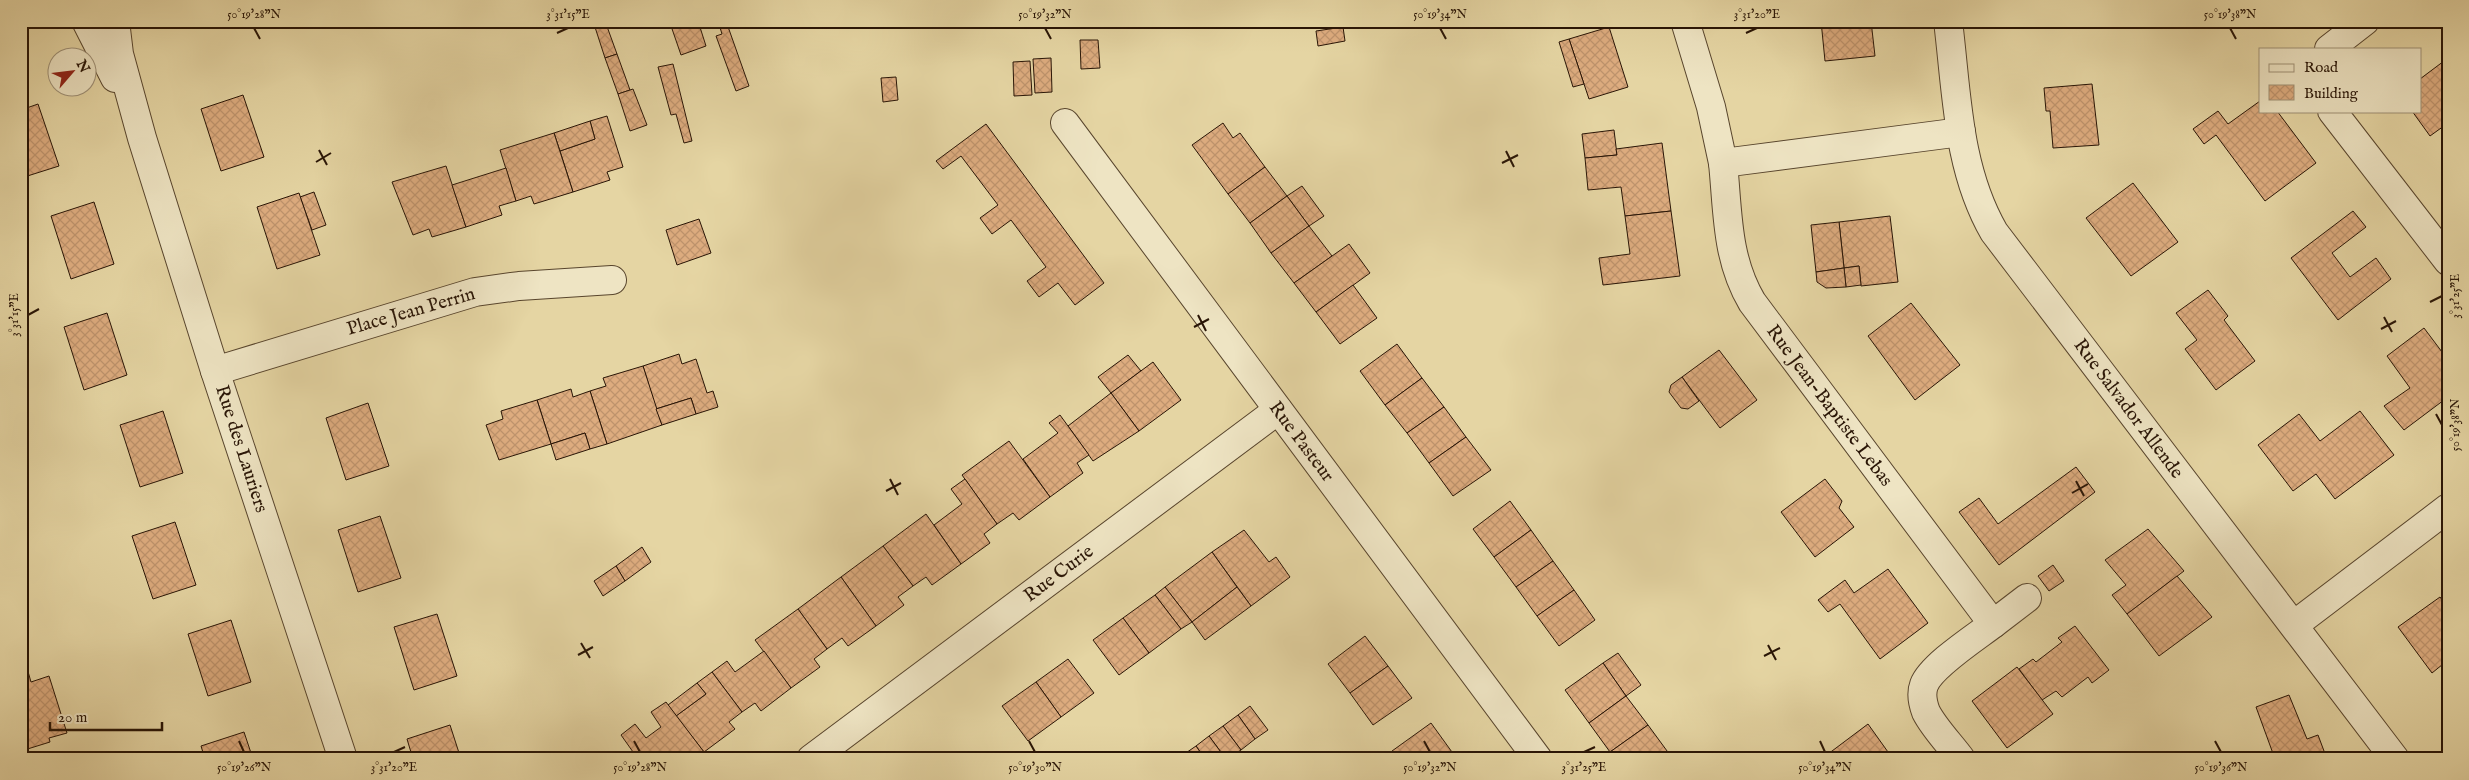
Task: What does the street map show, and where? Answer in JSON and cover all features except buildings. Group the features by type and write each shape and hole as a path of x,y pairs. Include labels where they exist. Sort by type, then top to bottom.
{"street":[{"name":"Rue des Lauriers","path":"86,21 142,138"},
{"name":"Rue des Lauriers","path":"115,21 119,54 142,138 215,371 344,759"},
{"name":"Rue Jean-Baptiste Lebas","path":"1685,21 1711,107 1723,163 1731,248 1741,284 1752,302 1993,624"},
{"name":"Rue Salvador Allende","path":"1948,21 1961,132 1968,171 1984,215 1994,232 2395,759"},
{"path":"2330,48 2365,21"},
{"path":"2333,112 2448,261"},
{"name":"Rue Pasteur","path":"1065,124 1538,759"},
{"path":"1723,163 1961,132"},
{"name":"Place Jean Perrin","path":"215,371 475,292 519,286 612,280"},
{"name":"Rue Curie","path":"810,759 844,748 1278,410"},
{"path":"2294,625 2448,508"},
{"path":"1961,759 1926,713 1922,700 1923,687 1933,672 2027,598"}]}
